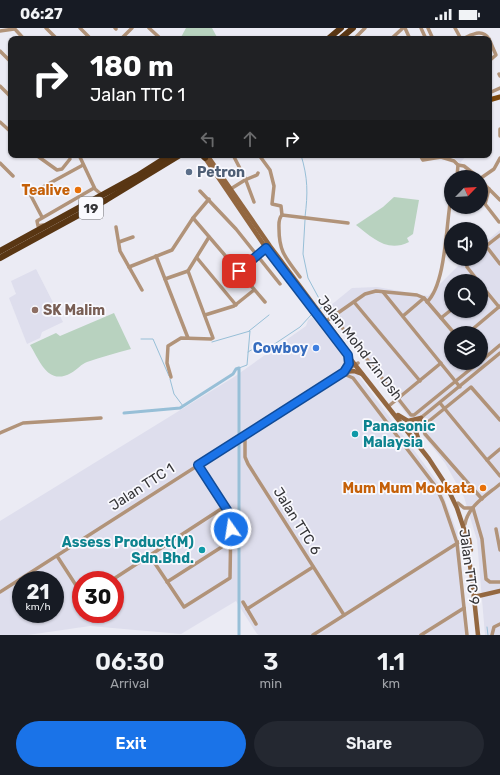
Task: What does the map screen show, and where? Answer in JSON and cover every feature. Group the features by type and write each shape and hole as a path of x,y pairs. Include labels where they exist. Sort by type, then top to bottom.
{"highway":[{"path":"332,36 341,28"},
{"path":"340,36 346,28"},
{"path":"343,36 353,28"},
{"path":"346,36 353,28"},
{"name":"19","path":"0,252 165,158"},
{"path":"154,165 160,164 169,158"},
{"name":"19","path":"0,258 106,200 175,158"}],"main road":[{"name":"Jalan Mohd Zin Dsh","path":"207,158 230,189 268,247 363,375 420,444 442,474 458,503 465,524 481,635"},
{"name":"Jalan Mohd Zin Dsh","path":"324,322 348,355 398,415 446,485 457,508 467,537"},
{"path":"343,372 349,364 348,355"},
{"path":"343,372 354,371 363,375"},
{"path":"398,415 408,421 421,418"},
{"path":"420,444 415,429 421,418"},
{"path":"475,596 500,590"},
{"name":"Jalan Mohd Zin Dsh","path":"477,613 478,635"}],"street":[{"path":"0,32 14,28 21,36"},
{"path":"46,28 54,36"},
{"path":"80,28 88,36"},
{"path":"126,36 132,28"},
{"path":"149,28 158,36"},
{"path":"357,36 365,28"},
{"path":"395,36 404,28"},
{"path":"470,36 480,32 484,33 486,36"},
{"path":"492,46 496,55 492,58"},
{"path":"0,50 8,59"},
{"path":"0,86 8,94"},
{"path":"0,122 8,129"},
{"path":"0,130 4,126"},
{"path":"500,129 500,136"},
{"path":"41,158 56,170 62,169 70,160"},
{"path":"80,158 94,188 102,195"},
{"path":"234,158 254,202"},
{"path":"261,158 270,170 274,186 272,204 281,206 282,215 279,221 280,249 300,277"},
{"path":"422,158 423,160 435,158"},
{"path":"450,158 458,165 464,166 469,170"},
{"path":"488,174 494,169 500,158"},
{"path":"0,163 13,176"},
{"path":"42,217 30,194 83,165"},
{"path":"458,165 458,170"},
{"path":"230,189 257,175 258,173"},
{"path":"91,201 94,188"},
{"path":"47,225 40,226 36,224 36,221 94,188"},
{"path":"499,222 485,204 489,190 500,200"},
{"path":"200,191 209,199 258,255 280,284"},
{"path":"129,267 174,248 193,218 209,199"},
{"path":"403,316 426,300 434,292 440,278 449,214"},
{"path":"282,215 348,223"},
{"path":"193,218 264,302"},
{"path":"116,227 120,252 142,290"},
{"path":"488,244 500,235"},
{"path":"118,242 133,237"},
{"path":"165,279 188,271 210,237"},
{"path":"239,271 268,247"},
{"path":"488,249 500,264"},
{"path":"156,256 188,338"},
{"path":"197,258 236,305"},
{"path":"171,377 167,363 167,347 176,340 188,338 214,338 188,271"},
{"path":"205,315 236,305 254,290"},
{"path":"324,322 371,292 383,292 416,295 426,300 448,326"},
{"path":"383,292 460,387"},
{"path":"476,326 499,307 488,294"},
{"path":"354,302 420,381"},
{"path":"333,316 411,415 414,415 469,370"},
{"path":"488,355 500,345"},
{"path":"407,429 500,354"},
{"path":"390,405 441,363"},
{"name":"Jalan TTC 1","path":"0,592 356,364"},
{"name":"Jalan TTC 9","path":"343,372 353,378 436,487 447,510 457,543 467,635"},
{"path":"482,499 423,430 423,426 471,387 500,420"},
{"path":"440,403 500,476"},
{"path":"0,433 22,423 101,418"},
{"name":"Jalan TTC 6","path":"246,435 246,458 248,464 344,615"},
{"path":"486,460 500,449"},
{"path":"150,556 183,606 186,607 230,578 231,516 198,465"},
{"path":"465,524 467,516 473,508 500,484"},
{"path":"458,503 464,508 473,508"},
{"path":"124,572 224,507"},
{"path":"473,508 482,540 486,579 490,582 500,582"},
{"path":"496,529 500,550"},
{"path":"313,635 467,537"},
{"path":"167,582 231,541"},
{"path":"57,556 72,579"},
{"path":"247,609 313,567"},
{"path":"243,602 256,624"},
{"path":"421,635 464,608"},
{"path":"492,635 494,628 500,624"}],"shaded area":[{"path":"454,158 464,158 460,163"},
{"path":"500,230 500,635 485,635 477,540 464,497 445,463 325,310 352,288 377,287 428,296 444,280 444,318 488,318 488,274 450,274 458,266 488,266 488,240"},
{"name":"SK Malim","path":"36,269 63,322 42,332 40,338 27,344 9,298 16,294 11,281"},
{"path":"312,317 359,376 439,484 457,532 468,635 259,635 236,601 181,634 90,626 28,635 0,635 0,521 234,377 306,326 308,320"}],"green space":[{"path":"186,28 212,28 216,36 182,36"},
{"path":"394,197 419,200 413,234 407,238 409,242 394,246 387,245 374,239 356,225 383,207"},
{"path":"114,313 131,349 87,362 73,372 63,376 56,376 46,370 30,345 56,333 60,336"}],"waterway":[{"path":"302,158 307,186 305,217"},
{"path":"305,220 303,254 308,278 322,304 321,308 319,309"},
{"path":"249,331 269,315"},
{"path":"248,352 253,349 267,349 300,327 311,315"},
{"path":"212,342 250,331 247,365 239,368"},
{"path":"141,339 153,339 169,376"},
{"path":"124,413 180,408 233,374 236,369 239,368 239,437"},
{"path":"170,379 174,394 183,406"},
{"path":"239,443 239,635"},
{"path":"487,627 488,635"}],"place":[{"name":"Petron","path":"189,172"},
{"name":"Tealive","path":"78,190"},
{"name":"SK Malim","path":"35,310"},
{"name":"Cowboy","path":"316,348"},
{"name":"Panasonic Malaysia","path":"355,434"},
{"name":"Mum Mum Mookata","path":"483,488"},
{"name":"Assess Product(M) Sdn.Bhd.","path":"202,550"}],"route":[{"path":"231,529 231,516 198,465 344,372 349,364 348,355 266,248 239,271"}]}
